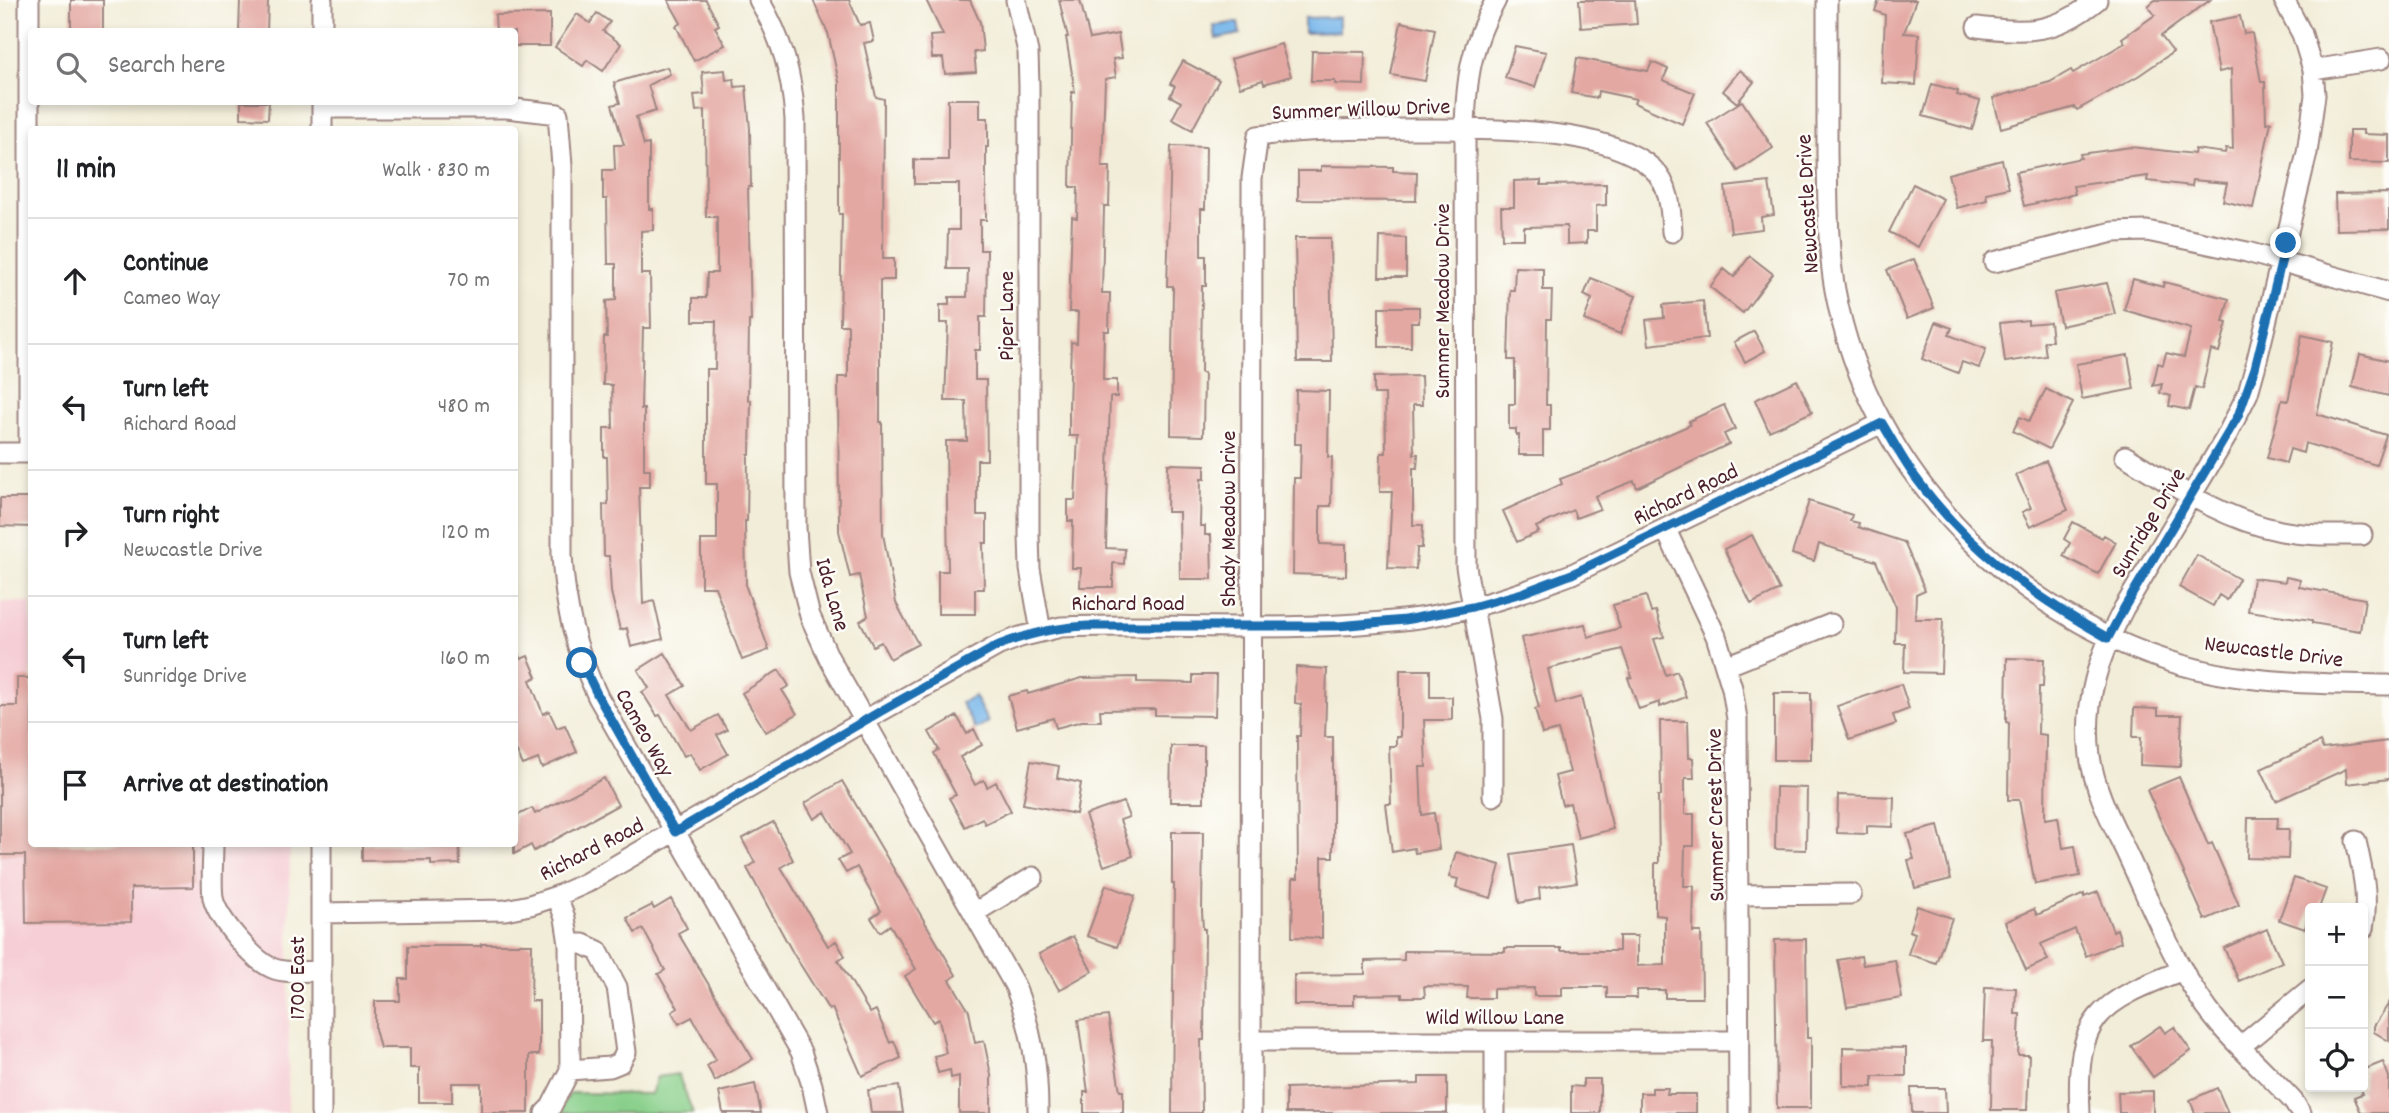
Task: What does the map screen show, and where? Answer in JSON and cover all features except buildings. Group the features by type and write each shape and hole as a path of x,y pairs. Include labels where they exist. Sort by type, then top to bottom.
{"street":[{"path":"29,0 29,28"},
{"path":"322,0 322,28"},
{"name":"Ida Lane","path":"759,0 782,48 792,83 795,119 796,528 799,572 815,626 829,658 1015,986 1027,1016 1035,1048 1038,1113"},
{"name":"Piper Lane","path":"1016,0 1028,52 1029,535 1030,569 1041,632"},
{"name":"Summer Meadow Drive","path":"1493,796 1493,719 1466,567 1465,129 1466,91 1472,55 1484,20 1496,0"},
{"name":"Newcastle Drive","path":"1827,0 1828,237 1836,292 1854,360 1882,423 1915,477 1976,545 2047,602 2108,638 2215,673 2287,681 2389,685"},
{"path":"1977,27 2020,32 2040,30 2066,22 2097,0"},
{"name":"Sunridge Drive","path":"2284,0 2302,34 2313,70 2315,95 2309,141 2248,393 2225,439 2108,638 2093,682 2089,730 2094,774 2101,796 2166,939 2183,970 2219,1024 2293,1101 2301,1113"},
{"path":"2313,70 2381,59"},
{"path":"29,105 29,126"},
{"path":"322,105 322,126"},
{"name":"Cameo Way","path":"322,105 507,108 558,114 562,166 564,591 571,628 582,663 598,696 801,1052 818,1113"},
{"name":"Summer Willow Drive","path":"1258,136 1302,130 1465,129 1562,135 1634,154 1655,169 1670,200 1672,232"},
{"name":"Shady Meadow Drive","path":"1251,1113 1252,178 1258,136"},
{"path":"1994,262 2130,230 2167,233 2282,261 2389,292"},
{"name":"Richard Road","path":"321,913 505,910 530,905 586,883 999,645 1061,627 1338,626 1405,620 1472,607 1522,593 1572,574 1882,423"},
{"path":"0,453 28,453"},
{"path":"2125,456 2191,496 2250,523 2281,531 2362,535"},
{"name":"Summer Crest Drive","path":"1667,530 1706,612 1726,666 1737,719 1740,895 1739,1113"},
{"path":"1726,666 1831,624"},
{"path":"2356,841 2366,903"},
{"path":"214,847 214,899 220,915 235,934 258,960 271,968 282,971 321,971"},
{"name":"1700 East","path":"321,847 321,1113"},
{"path":"974,913 1033,877"},
{"path":"1740,895 1852,894"},
{"path":"545,1113 551,1107 570,1070 569,944 565,918 557,896"},
{"path":"569,944 583,944 598,951 617,988 626,1052 620,1063 610,1067 570,1070"},
{"path":"2080,1113 2080,1065 2091,1023 2119,998 2183,970"},
{"path":"2241,1046 2305,993"},
{"name":"Wild Willow Lane","path":"1251,1041 1739,1041"},
{"path":"1495,1041 1495,1113"}],"shaded area":[{"path":"0,602 28,602 28,847 290,847 288,1113 0,1113"}],"green space":[{"path":"678,1074 693,1113 556,1113 571,1093 651,1094 657,1077"}],"water":[{"path":"1339,17 1339,32 1304,33 1304,18"},
{"path":"1238,22 1240,34 1216,39 1214,26"},
{"path":"974,696 988,722 975,729 961,703"}],"route":[{"path":"582,663 675,832 881,711 999,645 1020,637 1061,627 1087,626 1338,626 1405,620 1472,607 1522,593 1572,574 1882,423 1915,477 1976,545 2047,602 2108,638 2238,416 2255,368 2286,243"}]}
